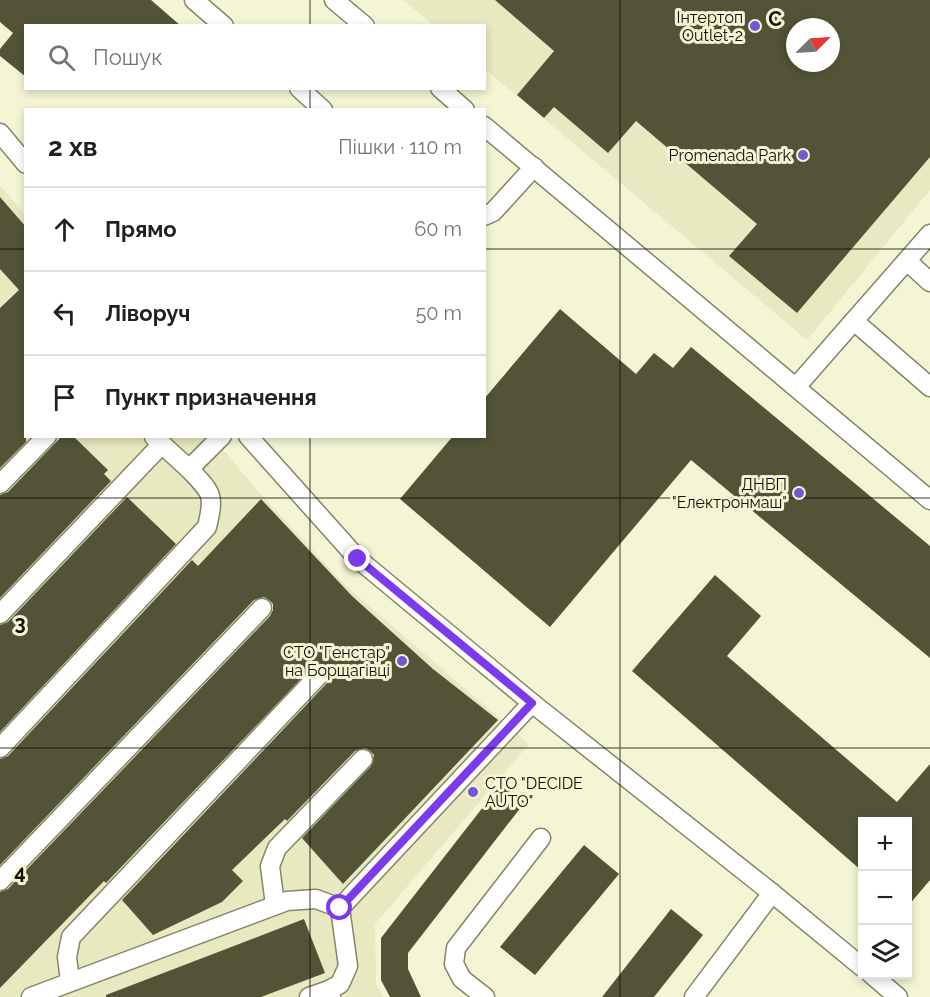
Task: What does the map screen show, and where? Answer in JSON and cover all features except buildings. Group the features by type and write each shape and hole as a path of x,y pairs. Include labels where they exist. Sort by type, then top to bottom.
{"lane":[{"path":"194,0 222,24"},
{"path":"334,0 363,24"},
{"path":"301,90 322,108"},
{"path":"442,90 463,108"},
{"path":"486,128 930,500"},
{"path":"0,133 24,162"},
{"path":"486,215 493,212 534,167"},
{"path":"796,387 930,234"},
{"path":"907,261 930,282"},
{"path":"854,321 930,387"},
{"path":"0,484 45,438"},
{"path":"189,469 220,438"},
{"path":"250,438 358,559 532,703 772,893 858,965"},
{"path":"0,614 158,440 209,490 212,506 207,527 0,748"},
{"path":"0,881 262,608"},
{"path":"70,981 67,957 71,937 320,675"},
{"path":"340,908 532,703"},
{"path":"275,905 270,866 277,848 363,759"},
{"path":"485,997 462,979 454,964 456,948 541,838"},
{"path":"694,997 751,924 772,893"},
{"path":"31,997 287,901 316,899 340,908"},
{"path":"309,997 330,993 340,984 348,966 340,908"},
{"path":"876,979 898,997"}],"shaded area":[{"name":"Promenada Park","path":"403,0 930,0 930,190 807,340 486,70 486,24 432,24"},
{"path":"0,185 24,214 24,438 214,438 255,488 346,586 529,744 375,924 376,983 383,997 0,997"}],"place":[{"name":"Інтертоп Outlet-2","path":"755,26"},
{"name":"Promenada Park","path":"803,155"},
{"name":"ДНВП \"Електронмаш\"","path":"799,493"},
{"name":"СТО \"Генстар\" на Борщагівці","path":"402,661"},
{"name":"СТО \"DECIDE AUTO\"","path":"473,792"}],"route":[{"path":"340,908 532,703 358,559"}]}
